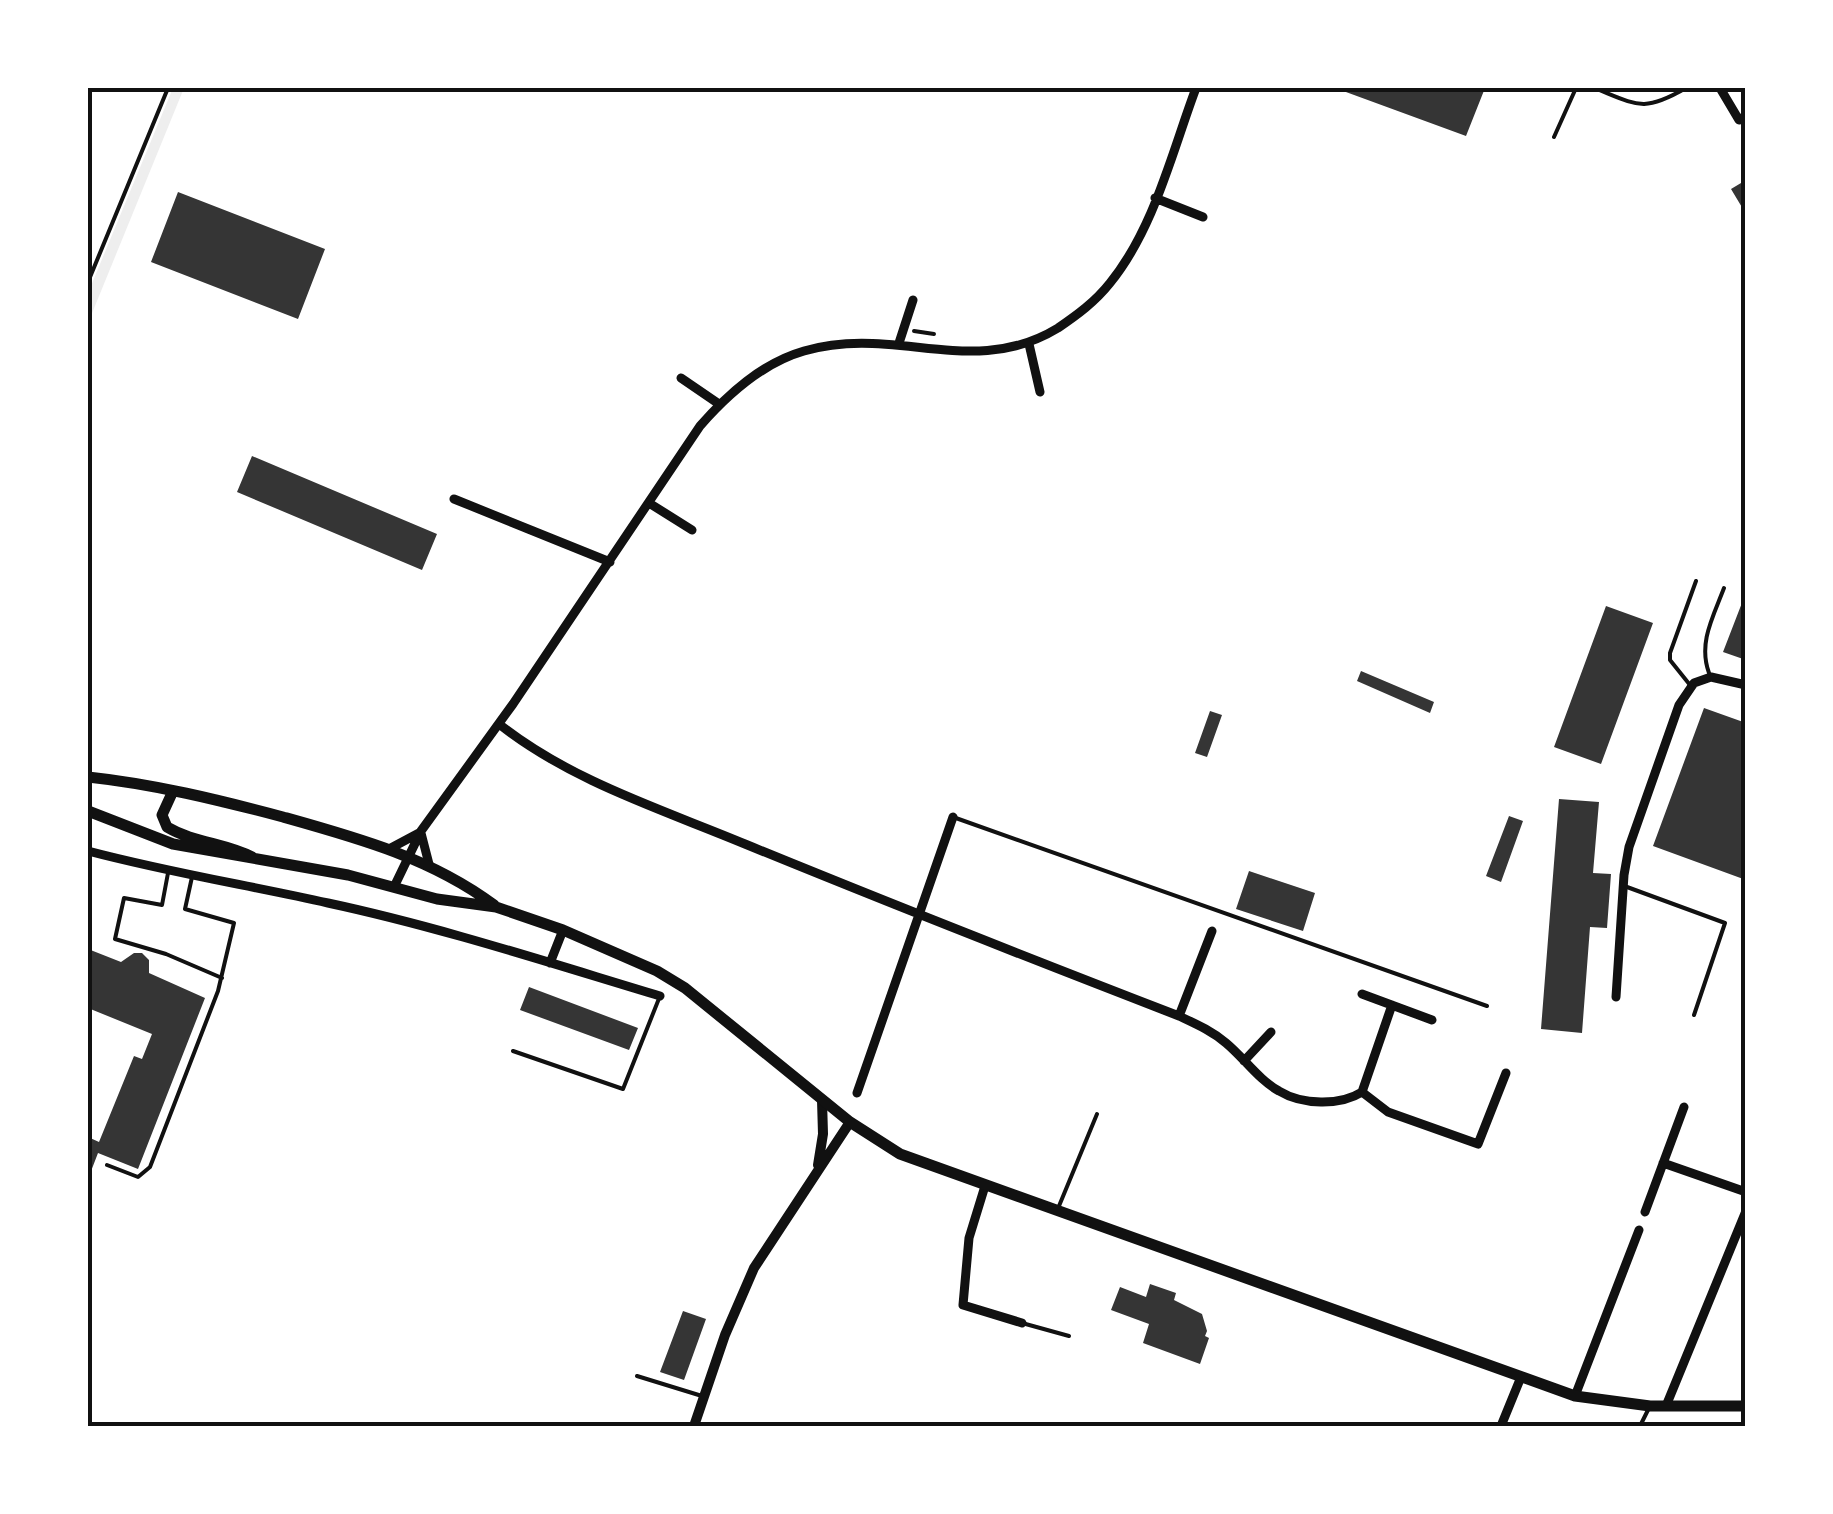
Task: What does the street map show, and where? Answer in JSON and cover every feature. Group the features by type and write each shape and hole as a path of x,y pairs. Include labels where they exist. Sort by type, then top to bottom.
{"main road":[{"path":"88,776 230,802 429,864 496,906 563,930 657,971 685,988 850,1122 900,1154 1574,1396 1650,1406 1746,1406"},
{"path":"173,791 162,815 168,827 256,859"},
{"path":"88,811 173,844 438,899 496,906"}],"street":[{"path":"394,887 421,831 719,404 740,385 802,351 838,344 900,343 983,353 1030,344 1081,313 1110,283 1136,244 1196,88"},
{"path":"1720,88 1740,120 1746,116"},
{"path":"1155,198 1204,217"},
{"path":"900,343 914,300"},
{"path":"1030,344 1040,392"},
{"path":"682,378 719,404"},
{"path":"454,498 610,562"},
{"path":"649,503 692,530"},
{"path":"1616,997 1629,847 1678,705 1691,686 1711,676 1746,685"},
{"path":"499,724 534,751 568,770 918,915 1179,1016 1208,1030 1279,1092 1347,1102 1362,1092 1392,1005"},
{"path":"857,1093 953,817"},
{"path":"389,849 421,831"},
{"path":"421,831 429,864"},
{"path":"88,851 192,878 378,914 660,996"},
{"path":"550,962 563,930"},
{"path":"1179,1016 1212,931"},
{"path":"1362,994 1432,1020"},
{"path":"1244,1061 1271,1032"},
{"path":"1362,1092 1388,1112 1478,1144 1506,1073"},
{"path":"817,1170 822,1148 822,1100"},
{"path":"1645,1212 1684,1106"},
{"path":"694,1426 702,1396 754,1268 850,1122"},
{"path":"1663,1163 1746,1192"},
{"path":"985,1186 969,1238 963,1305 1022,1322"},
{"path":"1666,1406 1746,1210"},
{"path":"1574,1396 1638,1230"},
{"path":"1500,1426 1521,1377"}],"lane":[{"path":"88,282 168,88"},
{"path":"1554,137 1576,88"},
{"path":"1594,88 1640,106 1669,98 1686,88"},
{"path":"1691,686 1670,660 1670,652 1696,581"},
{"path":"1711,676 1704,658 1705,636 1724,588"},
{"path":"953,817 1486,1006"},
{"path":"168,872 162,905 124,898 115,938 222,978"},
{"path":"107,1165 138,1177 150,1168 222,978 234,922 184,909 192,878"},
{"path":"1623,886 1725,923 1694,1014"},
{"path":"512,1051 623,1089 660,996"},
{"path":"1057,1212 1096,1114"},
{"path":"1022,1322 1069,1336"},
{"path":"637,1376 702,1396"},
{"path":"1640,1426 1650,1406"}],"path":[{"path":"904,330 943,335"}],"shaded area":[{"path":"173,88 184,88 88,323 88,293"}],"building":[{"path":"1335,88 1485,88 1466,136"},
{"path":"1746,180 1746,214 1731,189"},
{"path":"178,192 325,249 298,319 151,262"},
{"path":"252,456 437,534 422,570 237,492"},
{"path":"1746,595 1746,660 1723,652"},
{"path":"1606,606 1653,623 1601,764 1554,747"},
{"path":"1361,671 1434,702 1430,713 1357,681"},
{"path":"1704,708 1746,723 1746,880 1653,846"},
{"path":"1210,711 1222,715 1207,757 1195,753"},
{"path":"1559,799 1599,802 1593,873 1611,874 1607,928 1590,927 1582,1033 1541,1029"},
{"path":"1509,816 1523,821 1501,882 1486,876"},
{"path":"1249,871 1315,893 1303,931 1236,909"},
{"path":"88,949 121,962 134,953 142,953 149,960 149,973 205,998 138,1169 98,1153 88,1179 88,1137 99,1142 134,1056 142,1059 152,1034 88,1008"},
{"path":"529,987 638,1028 629,1050 520,1010"},
{"path":"1150,1284 1176,1293 1174,1300 1202,1314 1205,1336 1209,1338 1200,1364 1143,1343 1149,1324 1111,1310 1120,1287 1146,1297"},
{"path":"683,1311 706,1319 684,1380 660,1372"}]}
